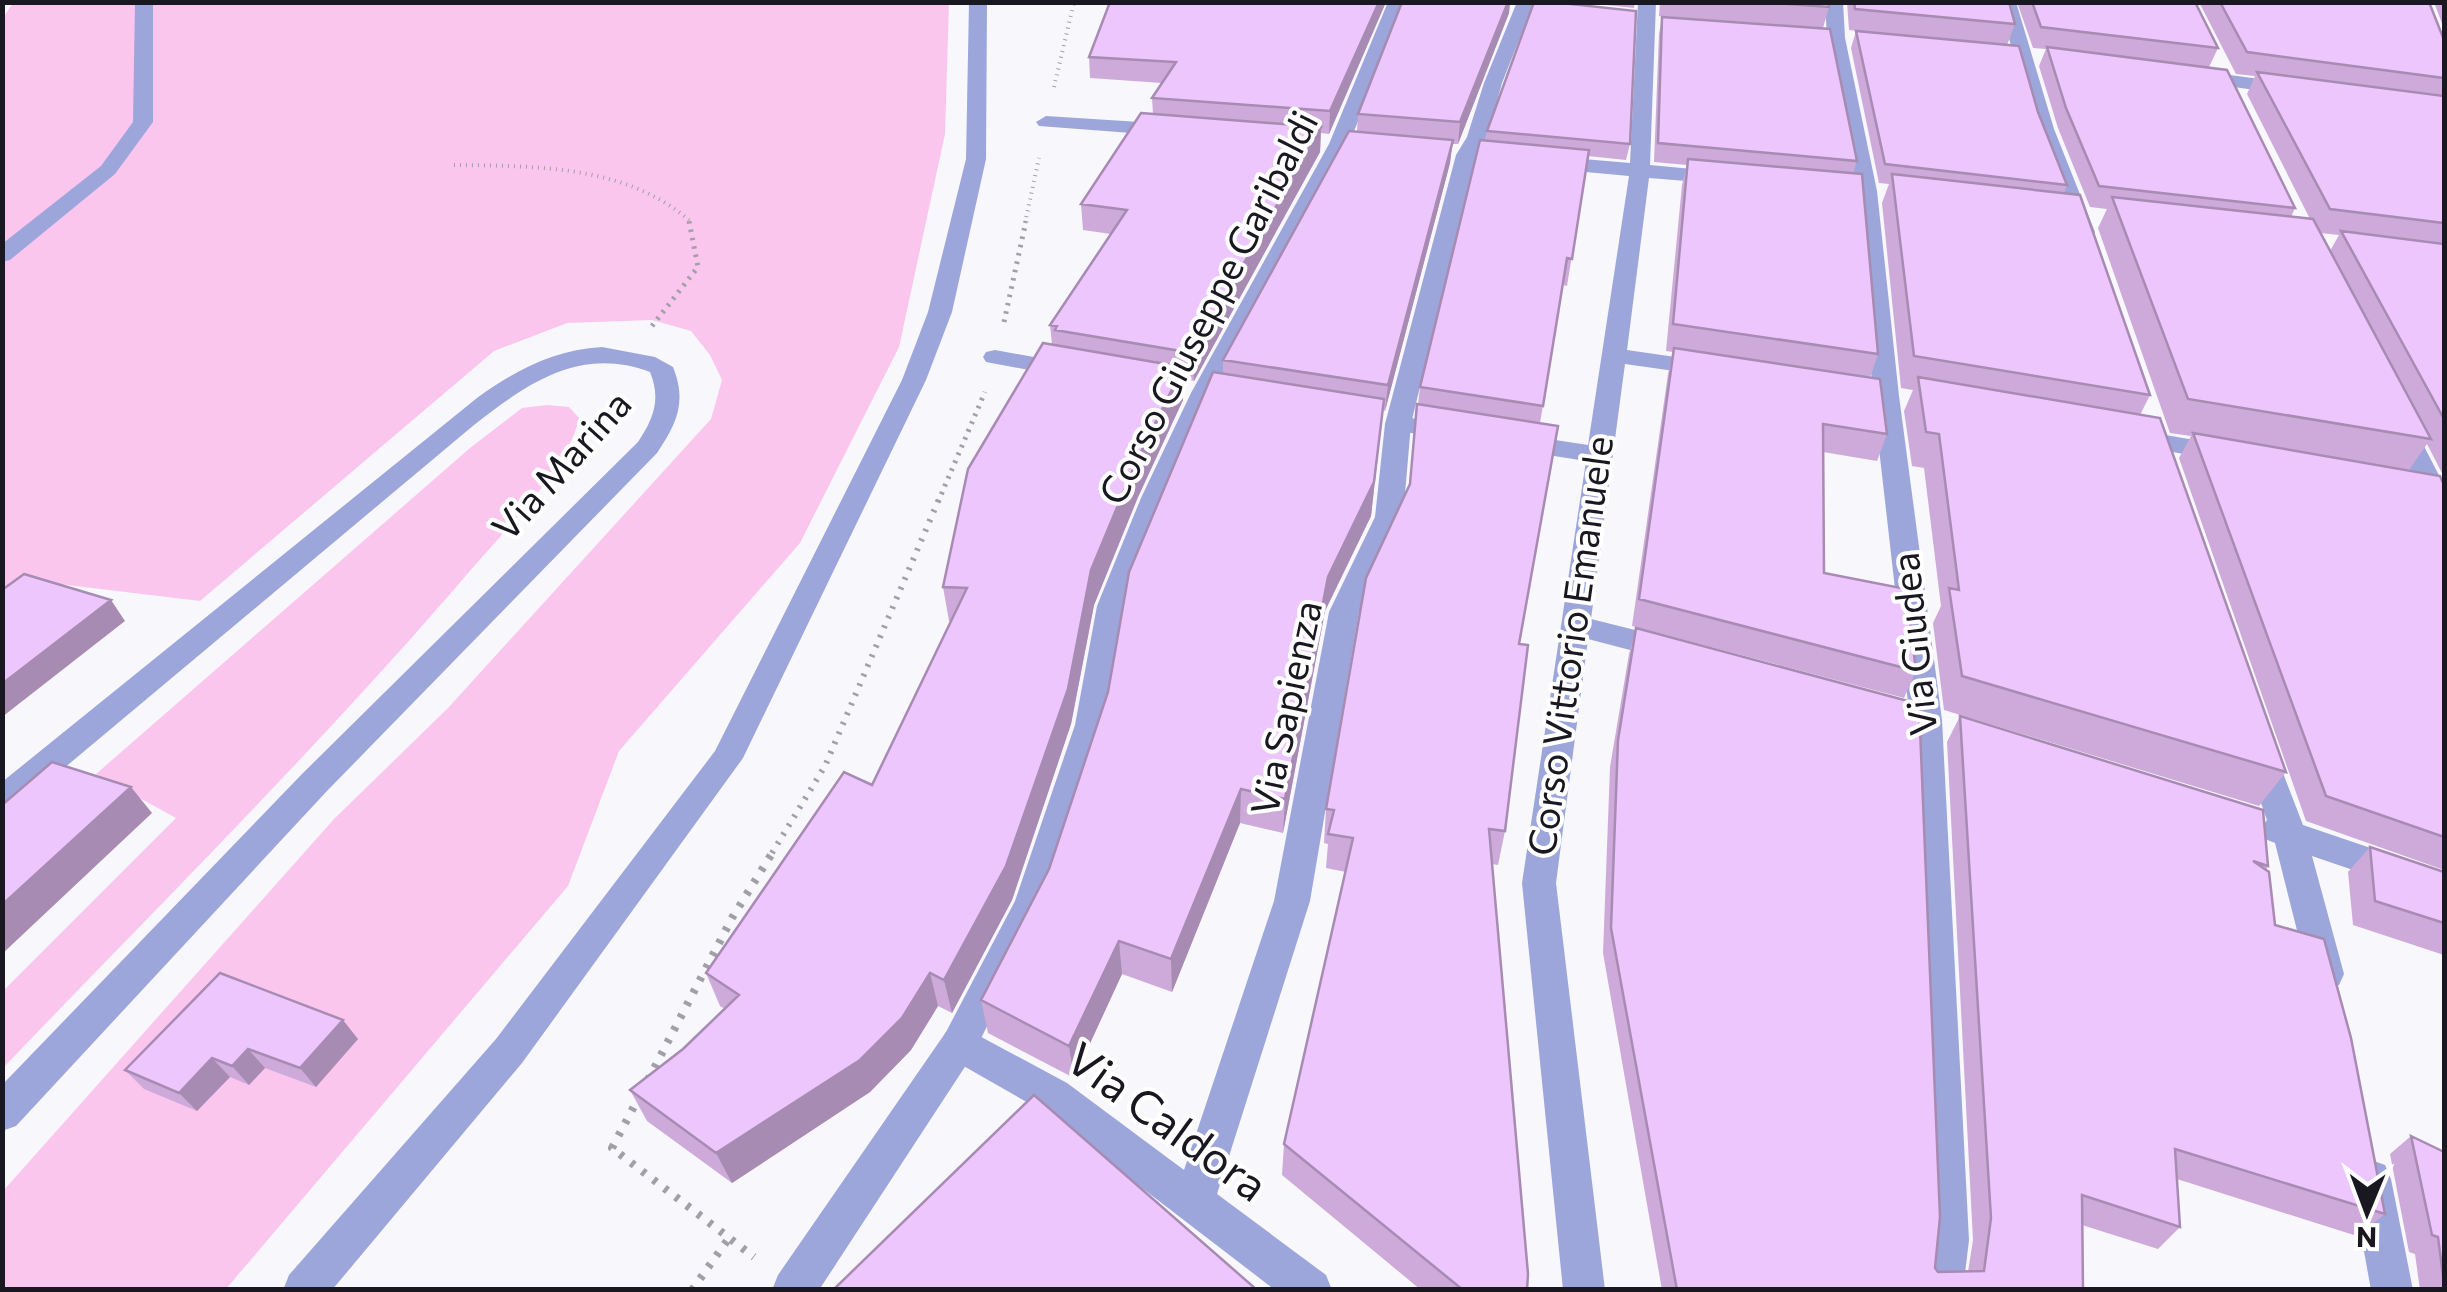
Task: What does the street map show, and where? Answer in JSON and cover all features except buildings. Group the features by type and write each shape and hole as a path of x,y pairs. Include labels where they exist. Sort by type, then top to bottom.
{"street":[{"path":"2,254 108,170 143,122 144,2"},
{"path":"304,1290 508,1051 727,758 914,380 940,312 976,159 978,2"},
{"name":"Corso Giuseppe Garibaldi","path":"793,1289 866,1187 959,1044 1032,902 1091,725 1112,606 1202,392 1340,144 1397,2"},
{"name":"Via Giudea","path":"1834,2 1837,38 1867,191 1886,396 1948,1240 1942,1290"},
{"path":"2007,2 2044,129 2091,254"},
{"path":"1521,5 1594,13"},
{"name":"Via Sapienza","path":"1194,1202 1292,901 1344,612 1389,517 1388,422 1457,154 1477,138 1521,5"},
{"name":"Corso Vittorio Emanuele","path":"1584,1290 1539,883 1640,170 1646,17"},
{"path":"2210,49 2240,112"},
{"path":"2169,73 2316,92"},
{"path":"1046,122 1197,132"},
{"path":"1457,154 1753,181"},
{"name":"Via Marina","path":"2,801 480,410 542,368 587,354 630,355 661,367 673,394 666,420 648,446 314,783 2,1113"},
{"path":"1613,354 1730,372"},
{"path":"995,358 1104,376"},
{"path":"2388,402 2441,498"},
{"path":"2140,403 2165,477"},
{"path":"1388,422 1597,455"},
{"path":"2114,434 2246,457"},
{"path":"2396,484 2441,498"},
{"path":"1578,626 1706,660"},
{"path":"1912,716 1962,732"},
{"path":"2248,718 2289,834 2334,1005"},
{"path":"2252,822 2444,887"},
{"name":"Via Caldora","path":"959,1044 1053,1096 1310,1290"},
{"path":"2367,1157 2392,1290"}],"path":[{"path":"793,1289 612,1148 732,918 824,766 981,404 995,358 1074,2"},
{"path":"454,165 503,165 616,182 660,196 692,223 698,266 630,355"},
{"path":"692,1290 728,1238"}],"shaded area":[{"path":"13,3 949,3 945,134 899,347 800,543 619,751 568,886 226,1289 3,1289 3,1191 334,819 448,708 711,419 722,380 710,355 691,331 652,320 567,323 494,351 200,601 34,581 3,603 2,19"},
{"path":"569,407 579,418 563,456 536,496 302,757 3,1068 3,991 176,818 96,774 470,448 522,408"}]}
